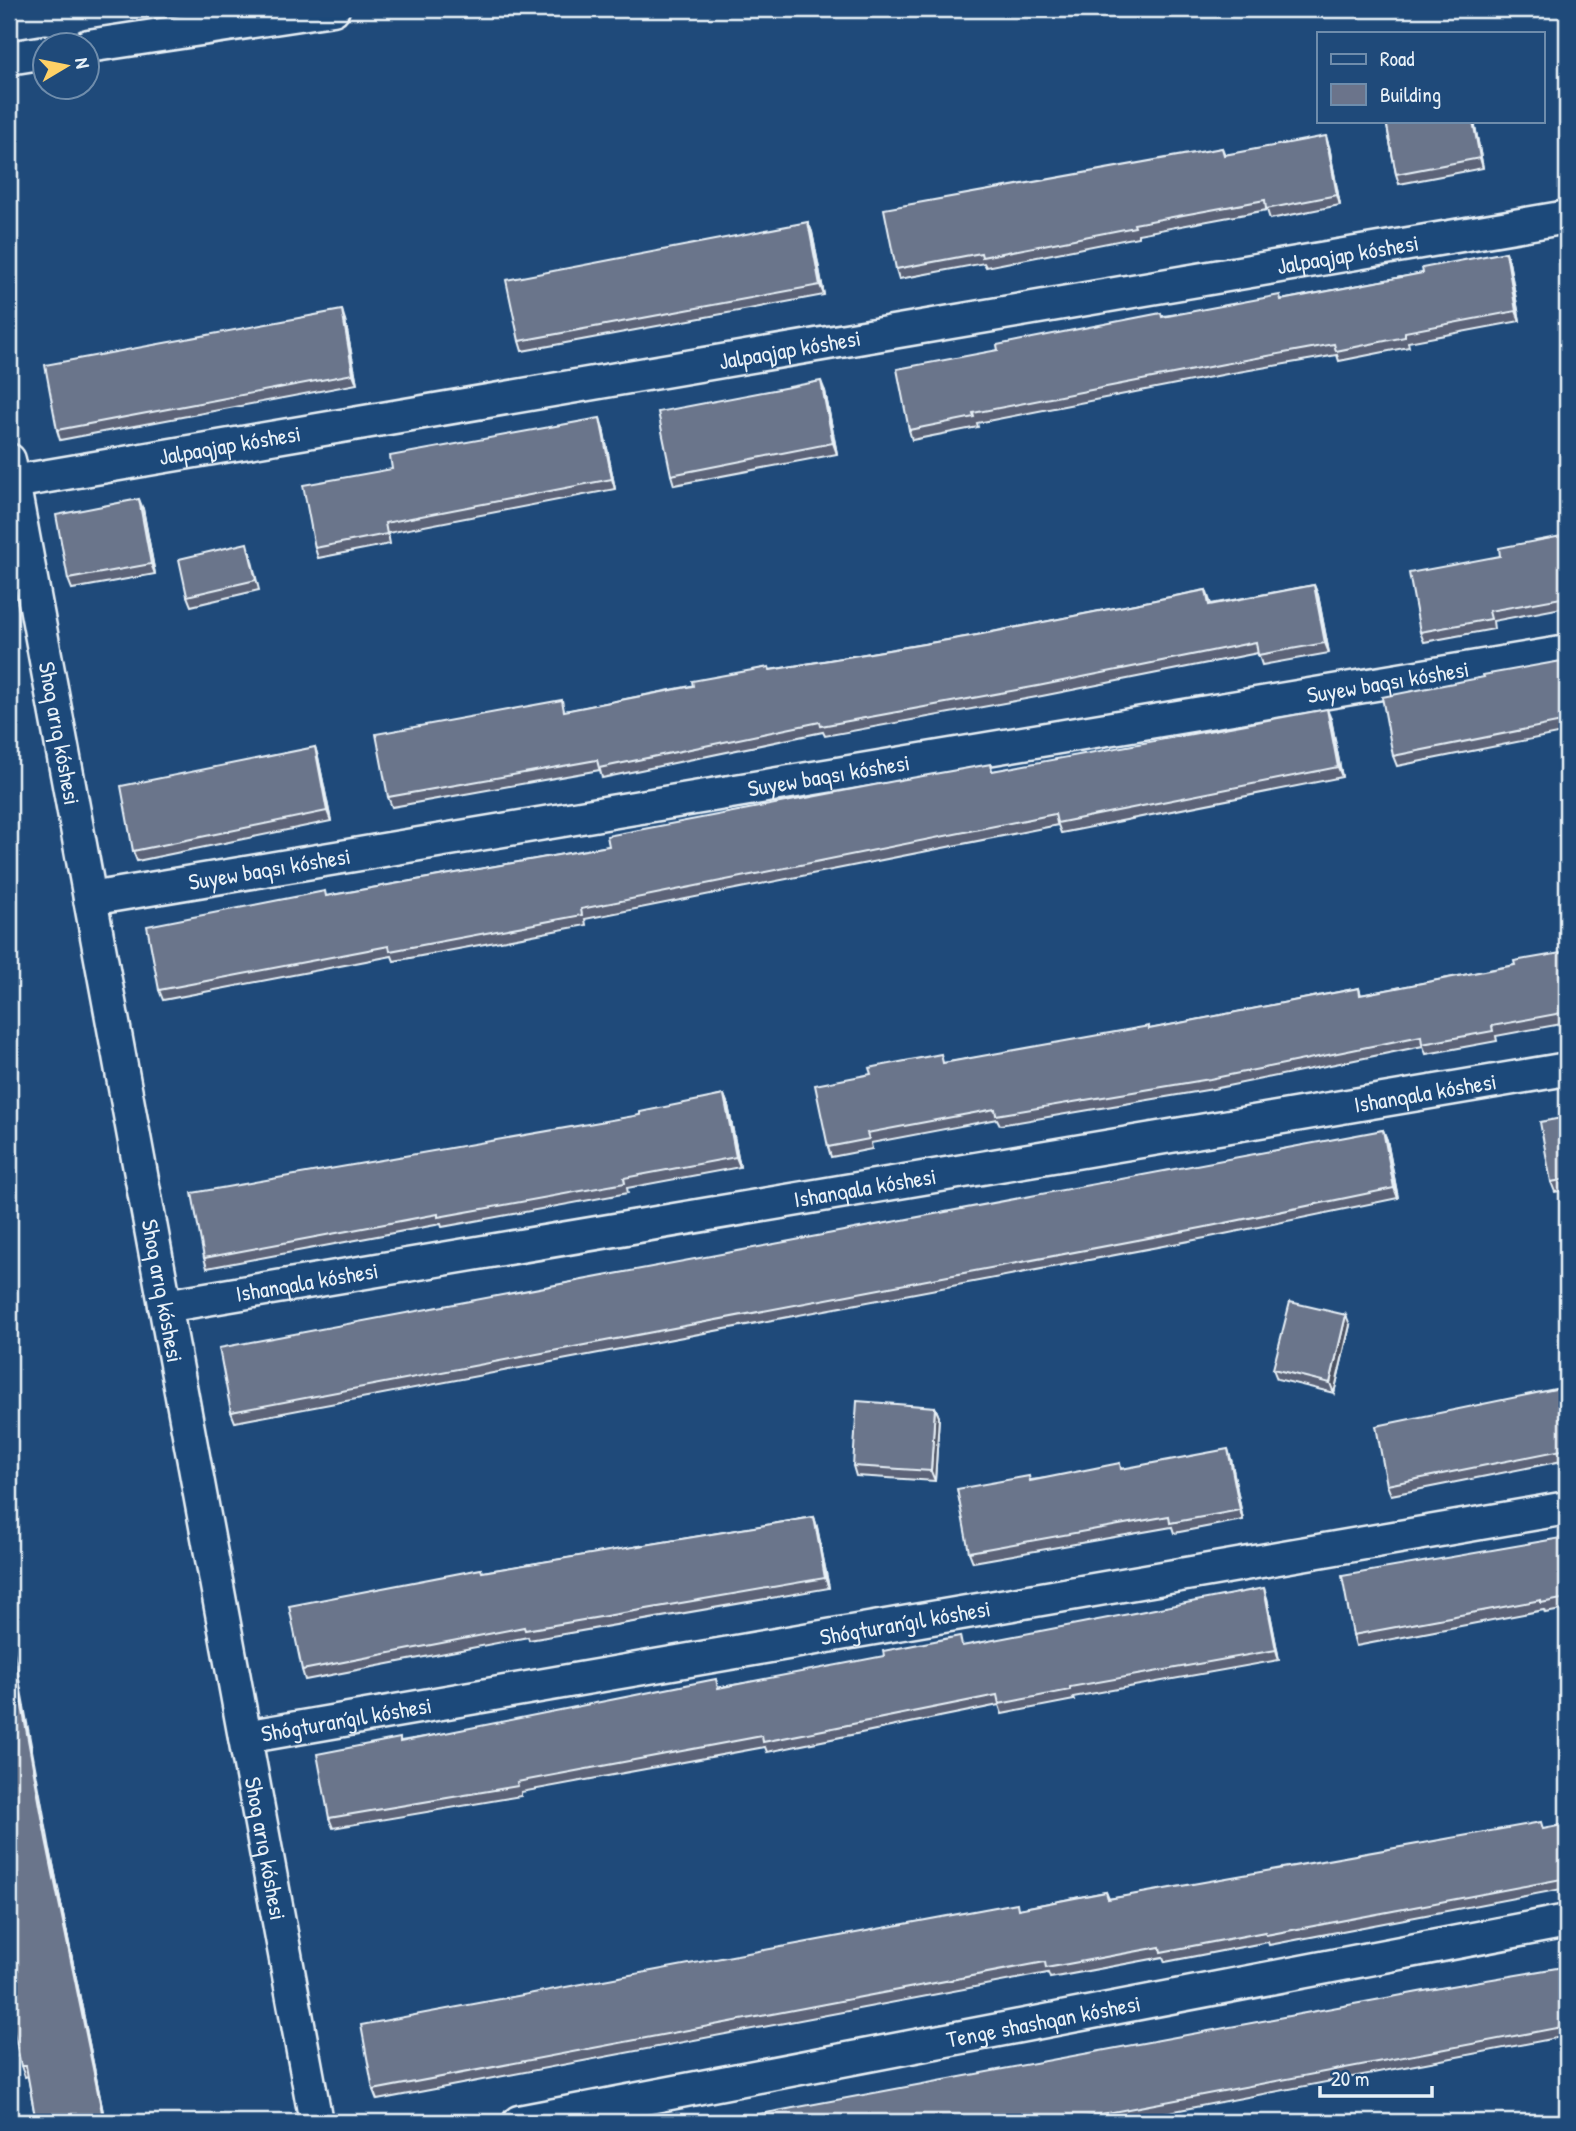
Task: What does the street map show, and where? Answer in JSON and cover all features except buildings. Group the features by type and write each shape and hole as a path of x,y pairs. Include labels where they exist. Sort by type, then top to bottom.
{"street":[{"path":"102,44 333,9"},
{"path":"9,58 32,54"},
{"name":"Jalpaqjap kóshesi","path":"11,471 1567,217"},
{"name":"Shoq arıq kóshesi","path":"11,471 316,2122"},
{"name":"Suyew baqsı kóshesi","path":"90,900 1567,652"},
{"name":"Ishanqala kóshesi","path":"165,1306 1567,1069"},
{"name":"Shógturanǵıl kóshesi","path":"244,1737 1567,1508"},
{"name":"Tenge shashqan kóshesi","path":"519,2122 1567,1921"}]}
